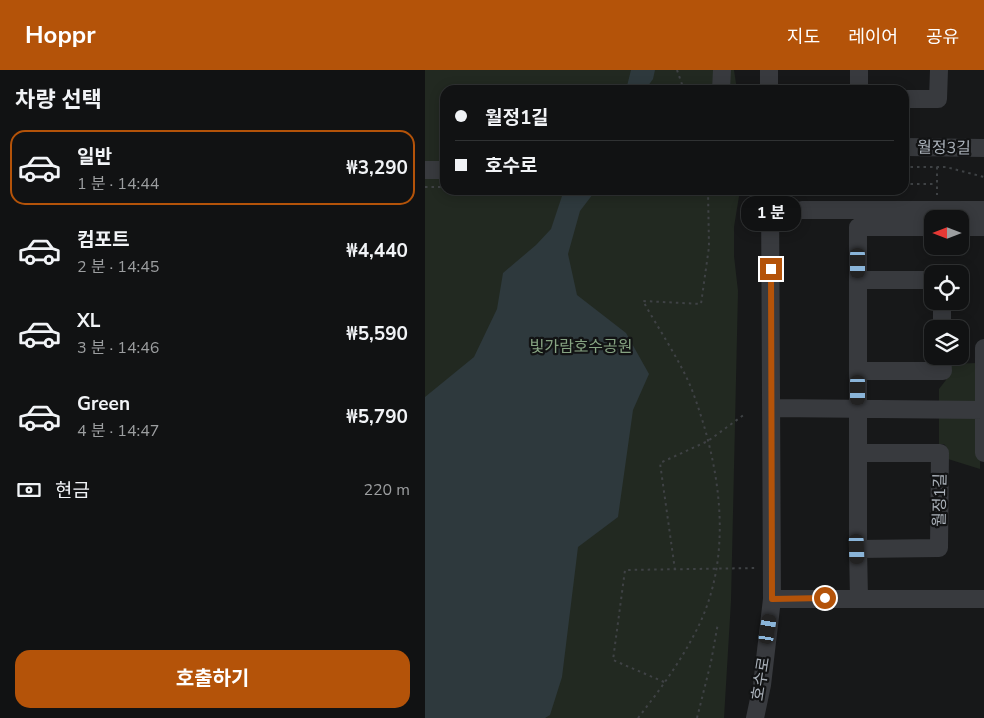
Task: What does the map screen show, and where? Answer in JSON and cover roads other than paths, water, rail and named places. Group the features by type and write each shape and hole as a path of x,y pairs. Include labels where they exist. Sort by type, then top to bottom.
{"street":[{"path":"721,85 722,70"},
{"path":"769,70 769,85"},
{"path":"859,70 859,85"},
{"path":"909,99 938,99 939,70"},
{"name":"월정3길","path":"909,147 984,148"},
{"path":"425,170 440,170"},
{"name":"호수로","path":"755,718 762,685 772,599 773,568 770,195"},
{"path":"801,210 924,217"},
{"path":"969,212 984,210"},
{"path":"859,598 857,549 858,227 924,219"},
{"path":"969,227 984,227"},
{"path":"858,280 924,280"},
{"path":"984,348 984,453"},
{"path":"858,371 943,371 943,365"},
{"path":"773,408 984,410"},
{"name":"월정1길","path":"857,549 939,548 940,454 858,454"},
{"path":"772,599 984,599"}],"park label":[{"name":"빛가람호수공원","path":"581,347"}]}
